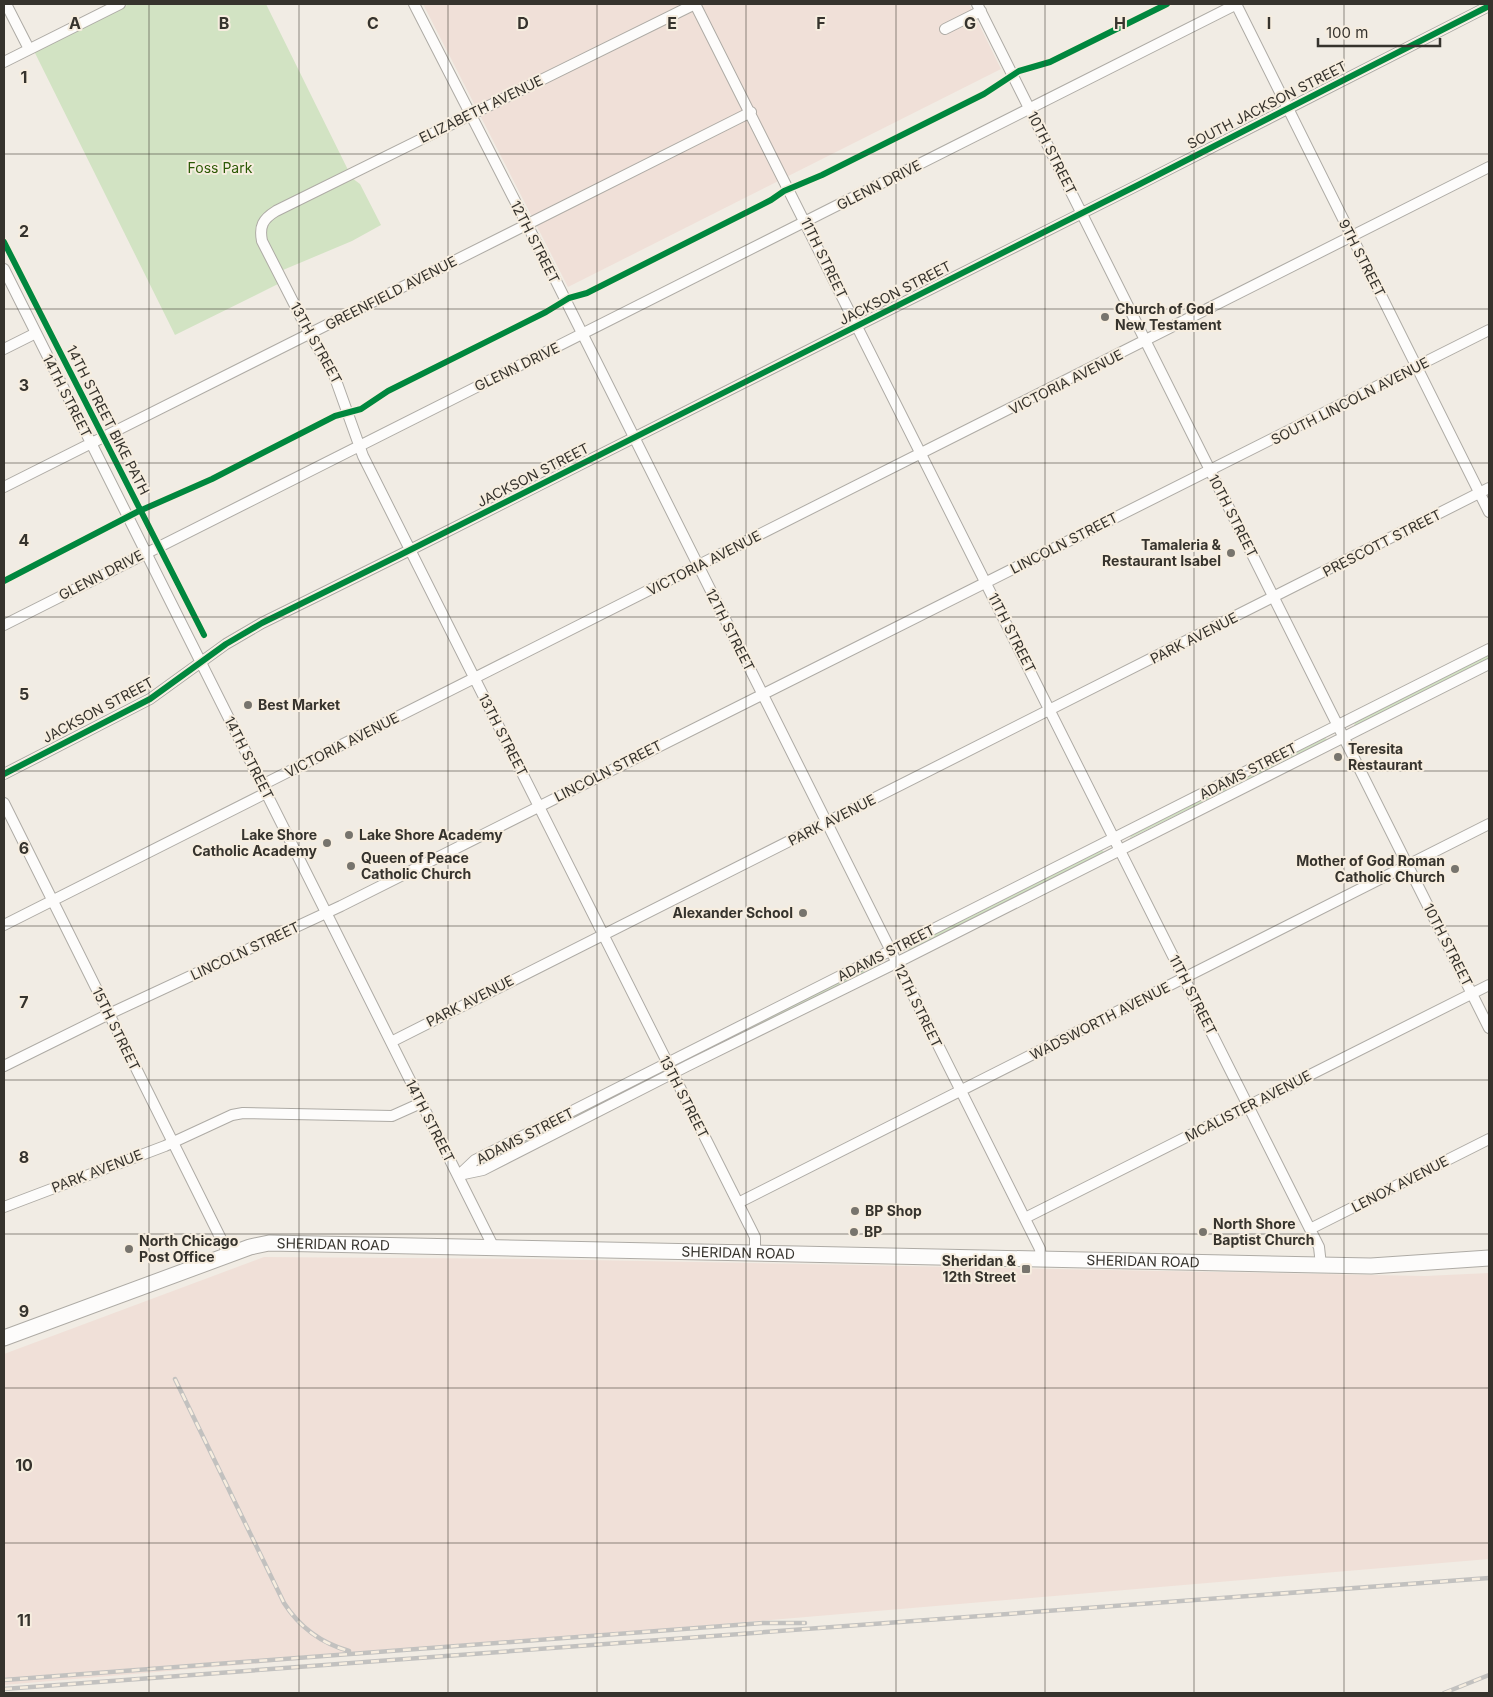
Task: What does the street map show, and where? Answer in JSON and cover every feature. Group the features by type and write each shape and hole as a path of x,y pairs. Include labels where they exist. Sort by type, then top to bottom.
{"highway":[{"name":"SHERIDAN ROAD","path":"4,1338 229,1255 269,1243 1370,1266 1489,1258"}],"street":[{"path":"6,4 29,49"},
{"path":"4,62 120,4"},
{"name":"12TH STREET","path":"414,4 634,438 1040,1249 1041,1259"},
{"name":"ELIZABETH AVENUE","path":"268,216 695,4"},
{"name":"11TH STREET","path":"695,4 751,112 1319,1247 1321,1265"},
{"name":"9TH STREET","path":"1236,4 1417,367 1485,491 1489,512"},
{"name":"GLENN DRIVE","path":"4,625 1236,4"},
{"name":"SOUTH JACKSON STREET","path":"1082,213 1489,6"},
{"path":"945,29 979,8"},
{"name":"10TH STREET","path":"979,8 1489,1028"},
{"name":"GREENFIELD AVENUE","path":"4,487 751,112"},
{"name":"VICTORIA AVENUE","path":"4,925 475,679 1146,342 1489,167"},
{"name":"JACKSON STREET","path":"4,774 150,699 226,644 262,623 410,551 1082,213"},
{"name":"13TH STREET","path":"268,216 261,226 262,241 309,333 326,358 343,393 358,446 755,1237 755,1253"},
{"name":"14TH STREET","path":"4,269 494,1248"},
{"name":"SOUTH LINCOLN AVENUE","path":"1210,470 1489,330"},
{"path":"4,349 36,333"},
{"name":"LINCOLN STREET","path":"4,1066 109,1014 326,913 1210,470"},
{"name":"PRESCOTT STREET","path":"1274,598 1485,491"},
{"name":"PARK AVENUE","path":"391,1042 1274,598"},
{"name":"ADAMS STREET","path":"670,1068 891,951 1489,649"},
{"name":"ADAMS STREET","path":"458,1176 475,1160 897,963 1489,664"},
{"name":"15TH STREET","path":"4,803 229,1255"},
{"name":"WADSWORTH AVENUE","path":"738,1203 1489,824"},
{"name":"MCALISTER AVENUE","path":"1024,1218 1489,985"},
{"name":"PARK AVENUE","path":"4,1206 173,1142 232,1115 243,1113 392,1116 421,1103"},
{"name":"LENOX AVENUE","path":"1310,1229 1489,1139"}],"shaded area":[{"path":"423,4 969,4 1001,69 568,287"},
{"path":"264,1257 535,1259 1425,1276 1489,1273 1489,1559 4,1685 4,1354"}],"green space":[{"name":"Foss Park","path":"129,4 266,4 352,178 360,184 381,225 352,241 283,270 280,283 175,335 34,51"},
{"path":"1489,653 1489,660 1354,726 1355,722"},
{"path":"1325,738 1328,740 1130,838 1131,835"},
{"path":"1102,850 1104,852 910,951 907,950 908,947"},
{"path":"879,962 879,966 684,1063 683,1061"},
{"path":"654,1074 656,1076 476,1165"}],"railway":[{"path":"175,1379 284,1603 297,1620 320,1639 349,1651"},
{"path":"4,1689 1489,1578"},
{"path":"4,1680 763,1623 805,1623"},
{"path":"1444,1693 1489,1675"}],"cycle path":[{"path":"4,581 137,512 212,479 335,416 361,409 388,391 546,312 569,298 587,293 771,200 784,191 822,175 984,94 1019,71 1050,62 1167,4"},
{"path":"4,774 150,699 226,644 262,623 1140,184 1489,6"},
{"name":"14TH STREET BIKE PATH","path":"4,242 204,635"}],"place":[{"name":"Church of God New Testament","path":"1105,317"},
{"name":"Tamaleria & Restaurant Isabel","path":"1231,553"},
{"name":"Best Market","path":"248,705"},
{"name":"Teresita Restaurant","path":"1338,757"},
{"name":"Lake Shore Academy","path":"349,835"},
{"name":"Lake Shore Catholic Academy","path":"327,843"},
{"name":"Queen of Peace Catholic Church","path":"351,866"},
{"name":"Mother of God Roman Catholic Church","path":"1455,869"},
{"name":"Alexander School","path":"803,913"},
{"name":"BP Shop","path":"855,1211"},
{"name":"BP","path":"854,1232"},
{"name":"North Shore Baptist Church","path":"1203,1232"},
{"name":"North Chicago Post Office","path":"129,1249"},
{"name":"Sheridan & 12th Street","path":"1026,1269"}]}
